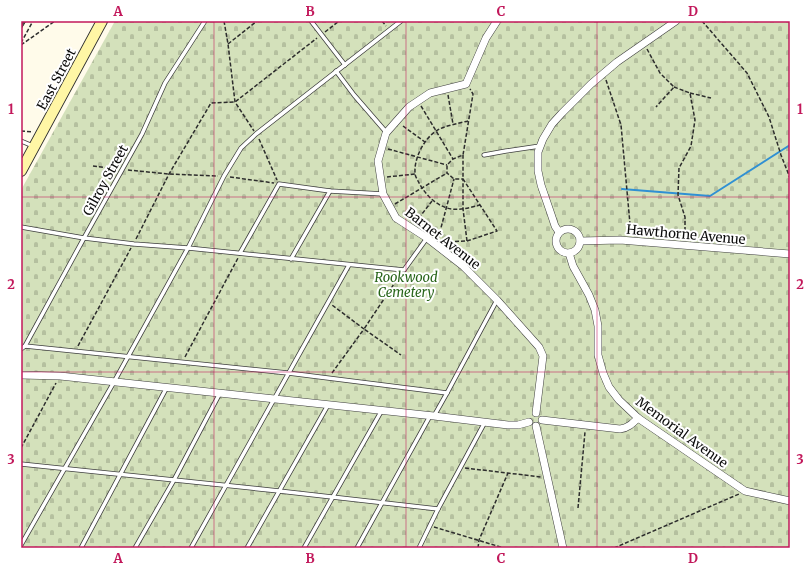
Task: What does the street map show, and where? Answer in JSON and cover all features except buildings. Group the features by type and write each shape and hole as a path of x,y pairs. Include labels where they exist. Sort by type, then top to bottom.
{"main road":[{"name":"East Street","path":"21,171 102,21"}],"street":[{"path":"466,84 486,38 497,21"},
{"path":"559,232 555,226 539,176 538,160 540,146 546,132 576,98 603,73 676,21"},
{"name":"Barnet Avenue","path":"466,84 430,93 418,100 409,107 386,132 378,161 383,194 396,218 427,238 463,266 497,300 539,347 543,356 536,413"},
{"path":"568,229 578,235 580,241 577,249 569,253 561,251 556,244 556,238 559,232 568,229"},
{"name":"Hawthorne Avenue","path":"580,241 620,240 790,254"},
{"name":"Memorial Avenue","path":"569,253 573,266 589,295 595,310 598,326 598,354 604,377 613,393 619,400 638,418 745,491 790,502"},
{"path":"21,375 60,376 432,415 485,422 518,425 528,422"},
{"path":"528,422 530,415 536,413 542,420"},
{"path":"542,420 623,428 632,425 638,418"},
{"path":"536,426 539,425 542,420"},
{"path":"528,422 531,425 536,426"},
{"path":"536,426 563,548"}],"lane":[{"name":"Gilroy Street","path":"21,349 25,346 142,134 165,83 204,21"},
{"path":"311,21 344,65"},
{"path":"21,545 128,357 188,248 224,176 241,148 256,134 401,21"},
{"path":"336,71 386,132"},
{"path":"21,141 34,147"},
{"path":"484,155 540,146"},
{"path":"240,253 279,184 383,194"},
{"path":"292,259 330,190"},
{"path":"21,227 84,238 134,244 240,253 404,270 427,238"},
{"path":"191,548 349,265"},
{"path":"357,548 432,415 447,393 497,300"},
{"path":"25,346 288,373 447,393"},
{"path":"81,548 167,387"},
{"path":"135,548 174,480 220,393"},
{"path":"247,548 328,405"},
{"path":"304,548 382,410"},
{"path":"418,548 438,509 462,468 485,422"},
{"path":"21,464 438,509"}],"path":[{"path":"21,44 33,21"},
{"path":"21,44 55,21"},
{"path":"224,21 235,102 256,134 279,184"},
{"path":"228,44 257,21"},
{"path":"75,352 134,244 169,174 211,102 235,102 339,21"},
{"path":"382,21 389,30"},
{"path":"702,21 747,73 769,117 790,178"},
{"path":"644,43 660,73 674,87 711,98"},
{"path":"603,73 621,125 632,241"},
{"path":"466,84 473,94 463,155 463,209 467,241"},
{"path":"656,107 674,87"},
{"path":"447,89 453,125"},
{"path":"686,246 685,217 678,196 678,190 680,168 691,146 696,120 690,92"},
{"path":"418,100 452,159"},
{"path":"396,121 425,142"},
{"path":"468,121 436,130 425,142 417,157 415,174 422,189 433,201 447,208 463,209 480,206"},
{"path":"21,131 41,133"},
{"path":"382,147 446,165"},
{"path":"446,165 452,159 463,155"},
{"path":"446,165 447,173 454,179 463,179"},
{"path":"92,166 169,174 224,176 279,184"},
{"path":"390,207 447,173"},
{"path":"381,178 415,174"},
{"path":"454,179 438,241 441,242 467,241 497,231 463,179"},
{"path":"412,228 433,201"},
{"path":"183,362 240,253"},
{"path":"328,378 404,270"},
{"path":"328,302 401,355"},
{"path":"21,448 60,376"},
{"path":"578,508 585,424"},
{"path":"462,468 547,477"},
{"path":"478,548 479,540 508,473"},
{"path":"614,548 745,491"},
{"path":"430,526 504,548"}],"green space":[{"name":"Rookwood Cemetery","path":"115,21 790,21 790,548 21,548 21,190"}],"waterway":[{"path":"622,189 710,196 790,145"}]}
